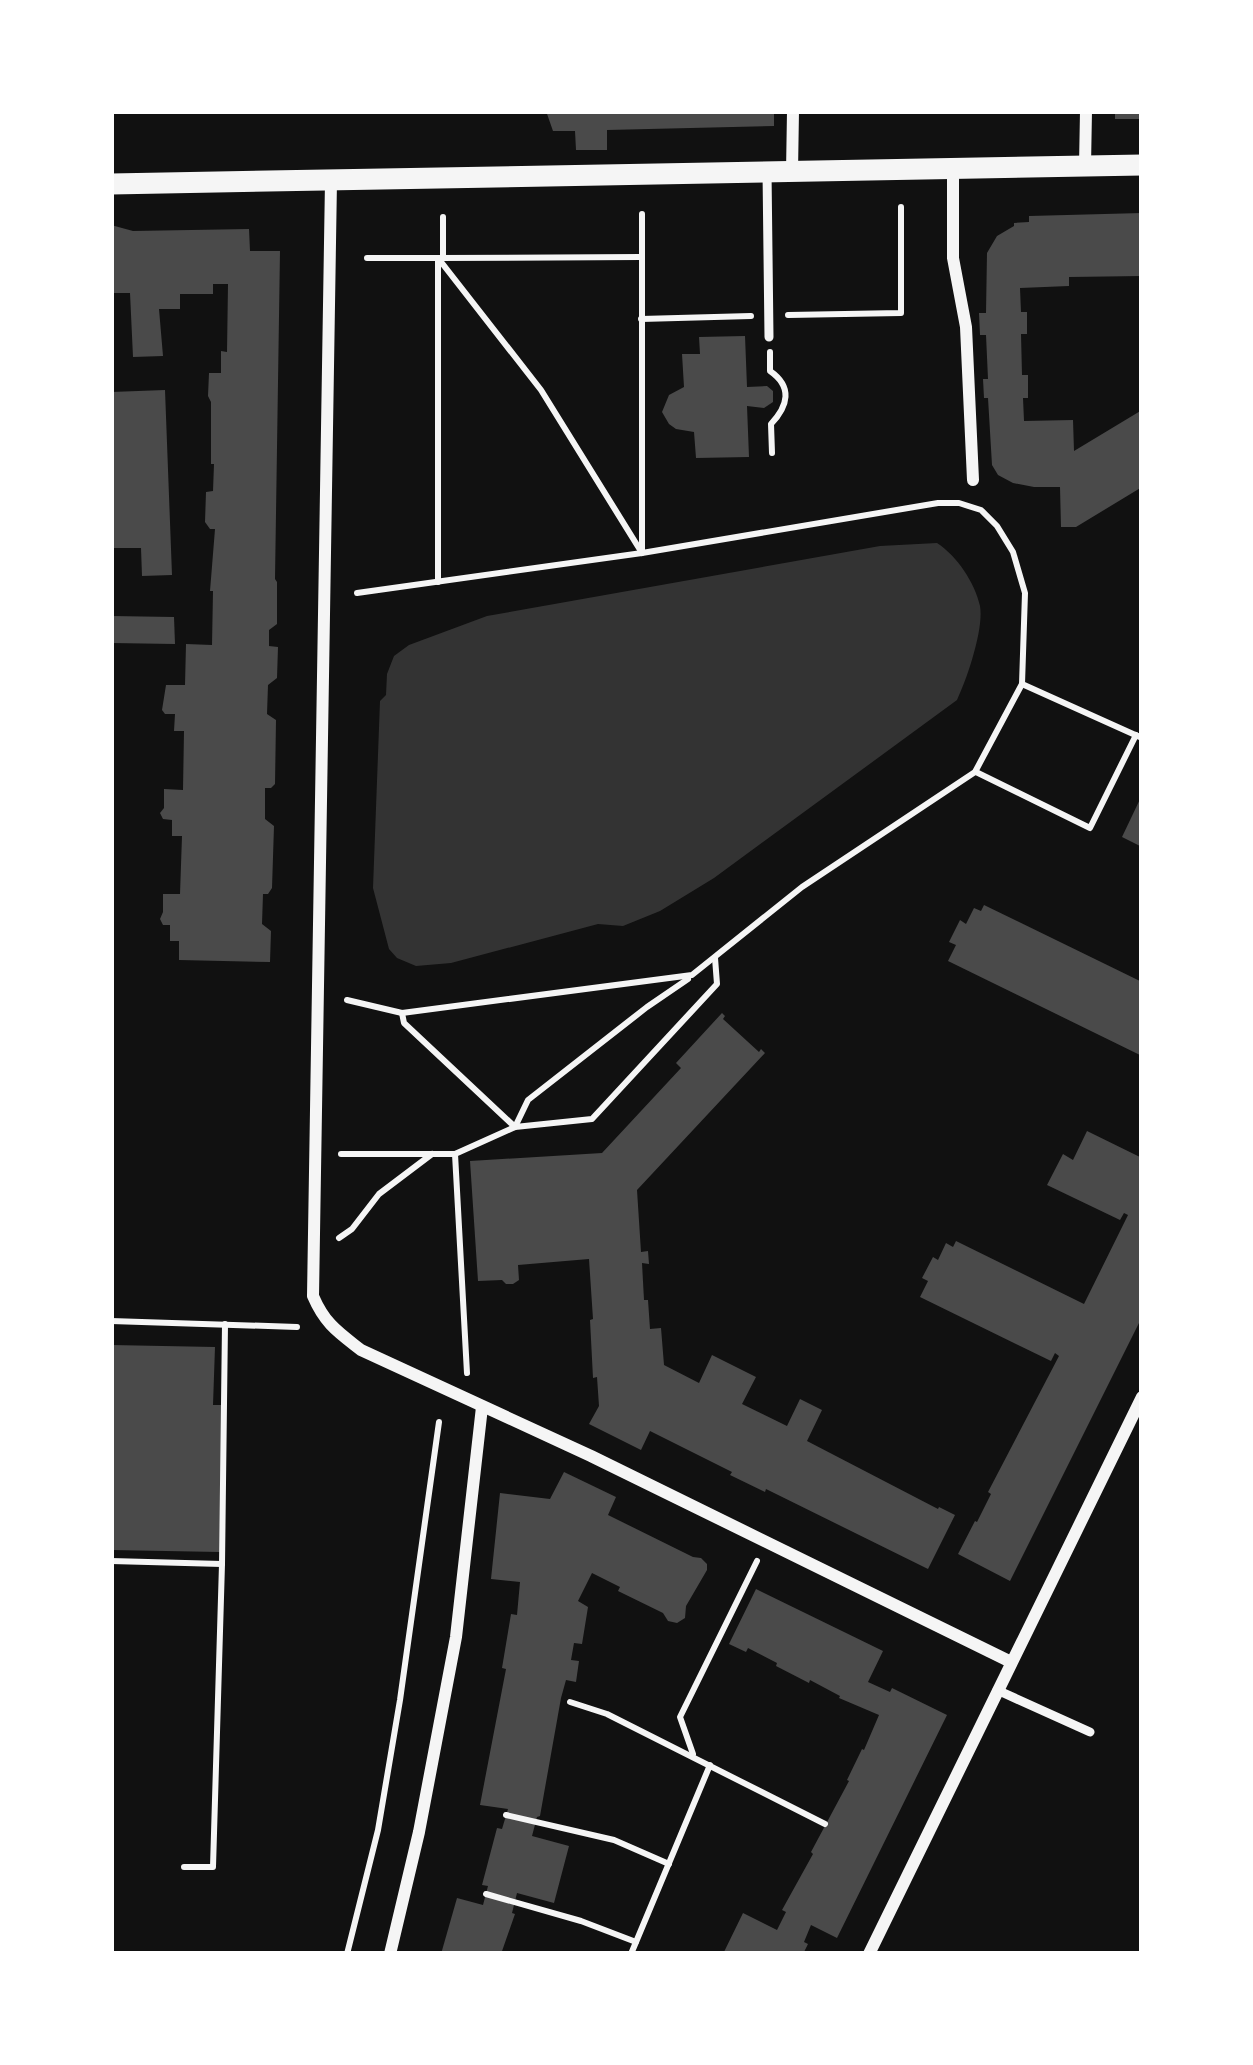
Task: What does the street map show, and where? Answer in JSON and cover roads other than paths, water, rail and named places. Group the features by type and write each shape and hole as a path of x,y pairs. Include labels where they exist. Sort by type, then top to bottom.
{"street":[{"path":"792,172 793,111"},
{"path":"1085,166 1086,111"},
{"path":"111,184 1142,165"},
{"path":"952,168 953,258 966,327 973,480"},
{"path":"331,181 314,1296 321,1315 362,1350 591,1456 1010,1662"},
{"path":"869,1954 1142,1396"},
{"path":"390,1954 456,1637 482,1407"}],"lane":[{"path":"767,171 770,337"},
{"path":"998,1690 1090,1732"}]}
